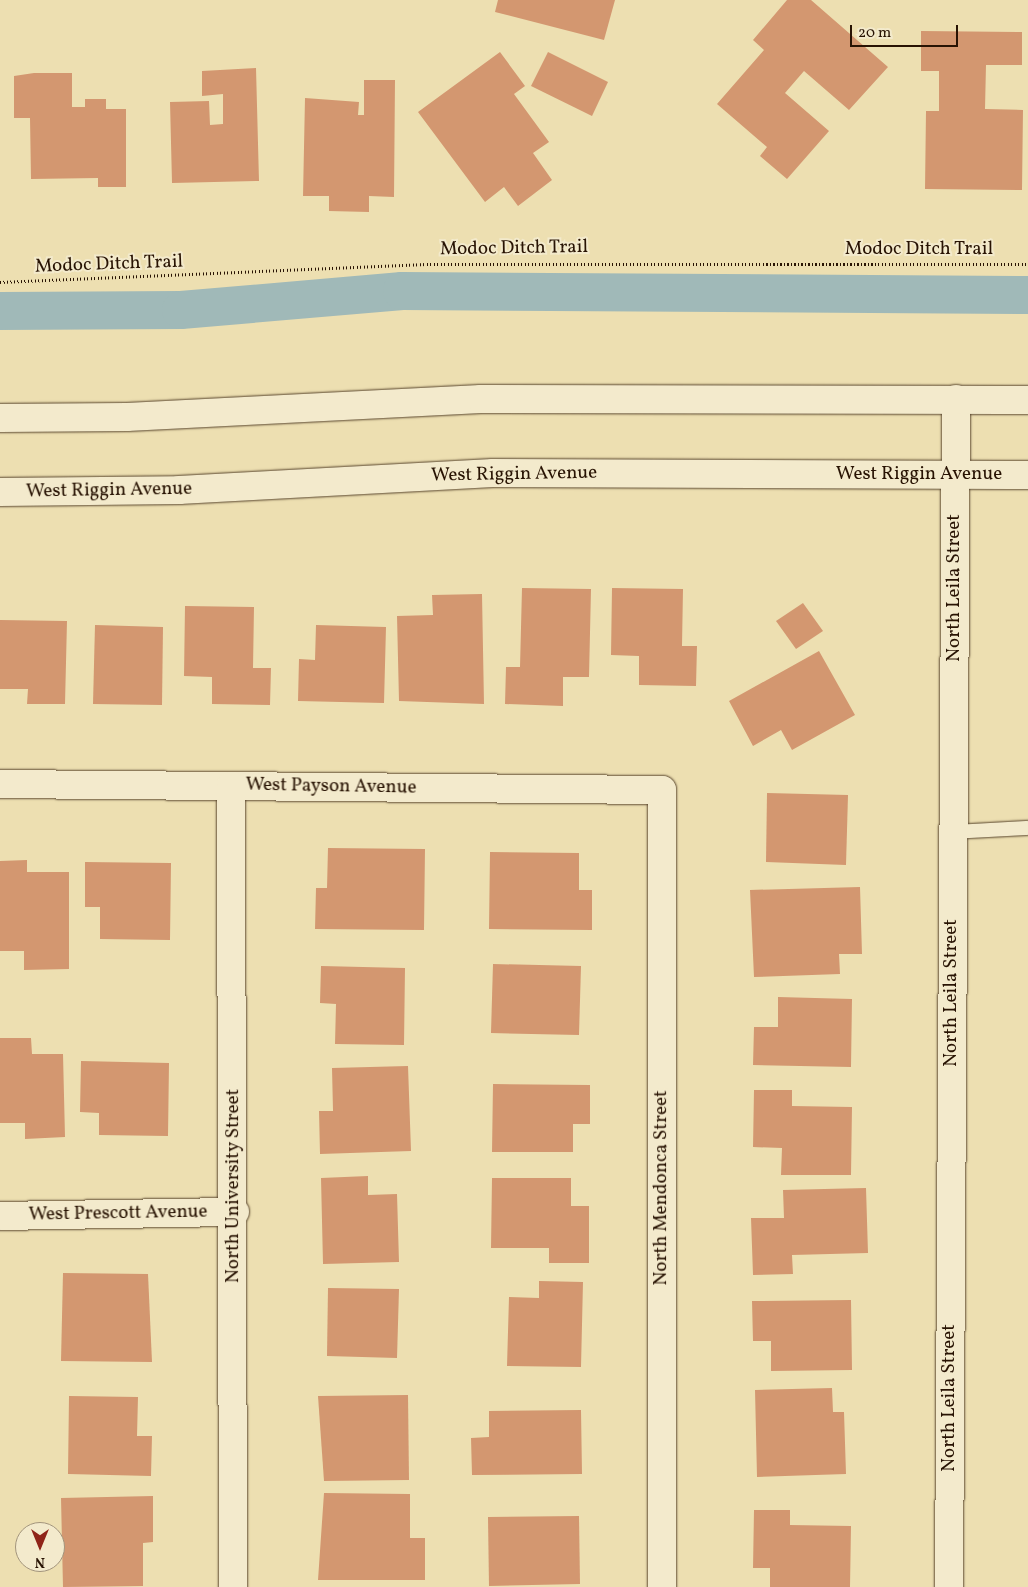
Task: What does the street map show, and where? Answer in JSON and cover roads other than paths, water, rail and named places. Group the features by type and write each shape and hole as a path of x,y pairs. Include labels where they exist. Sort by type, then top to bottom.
{"street":[{"path":"0,418 127,417 481,399 1028,400"},
{"name":"North Leila Street","path":"949,1587 956,399"},
{"name":"West Riggin Avenue","path":"0,492 179,490 493,473 1028,475"},
{"name":"West Payson Avenue","path":"0,784 662,790"},
{"name":"North University Street","path":"231,786 236,1212 233,1587"},
{"name":"North Mendonca Street","path":"662,790 662,1587"},
{"name":"West Prescott Avenue","path":"0,1216 236,1212"}],"lane":[{"path":"953,832 1028,828"}],"waterway":[{"path":"0,311 181,310 402,291 1028,295"}]}
